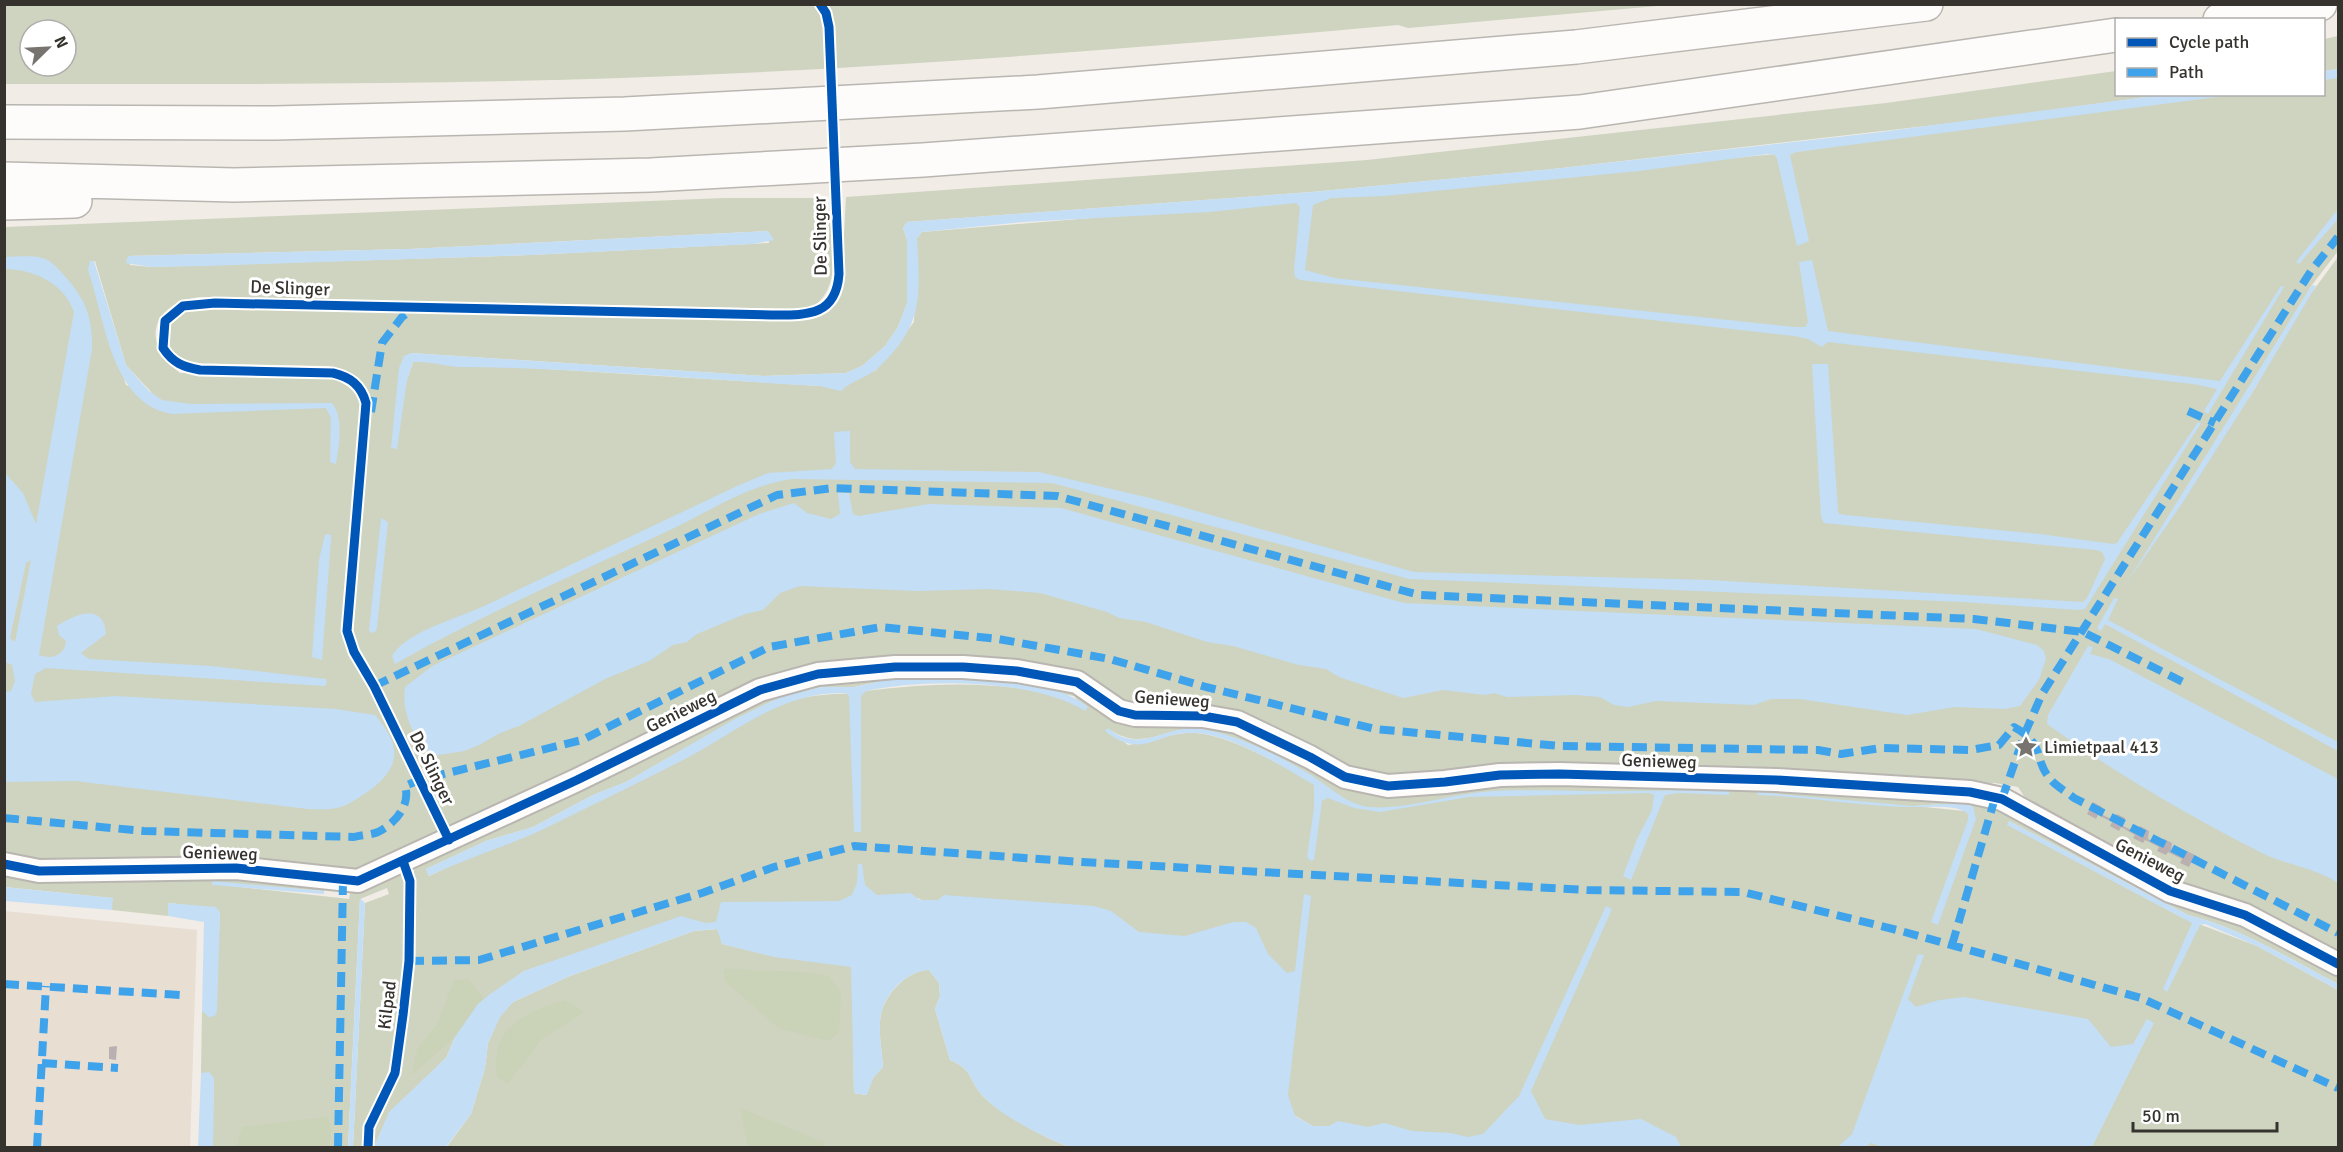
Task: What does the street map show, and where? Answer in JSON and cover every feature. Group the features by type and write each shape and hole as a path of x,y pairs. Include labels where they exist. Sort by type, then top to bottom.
{"highway":[{"path":"2232,18 2320,4"},
{"path":"4,122 275,123 614,114 1038,92 1576,47 1924,5"},
{"path":"4,179 234,184 651,175 923,160 1580,112 2115,35"},
{"path":"4,203 96,201 234,184"}],"street":[{"name":"Genieweg","path":"4,864 39,871 236,868 358,881 577,780 760,690 818,674 895,667 963,667 1036,674 1077,682 1119,711 1135,715 1203,716 1237,722 1310,757 1345,777 1388,786 1500,775 1559,774 1776,780 1970,792 2002,799 2170,891 2245,915 2338,964"}],"shaded area":[{"path":"4,911 197,930 190,1147 5,1147"}],"green space":[{"path":"4,5 1669,5 1408,28 1398,25 1010,57 816,69 544,80 5,84"},
{"path":"2338,36 2338,69 2325,71 2325,39"},
{"path":"2115,71 2115,96 2154,96 1961,122 1553,169 1312,192 907,222 903,228 907,240 907,303 898,327 885,346 862,366 846,373 764,376 411,353 407,380 413,362 422,361 820,386 875,371 914,322 917,238 922,232 1331,198 1796,152 2181,96 2325,96 2325,75 2338,73 2338,251 2312,285 2162,530 2252,393 2307,299 2338,257 2338,960 2093,843 2024,796 2018,787 1995,783 1385,775 1355,768 1239,716 1132,707 1093,682 853,662 381,866 349,871 92,866 5,857 5,259 42,258 5,257 5,227 724,198 827,198 833,244 832,275 828,289 820,300 808,309 199,297 183,301 170,308 161,316 156,327 159,350 167,362 180,373 332,377 355,391 361,405 371,406 362,383 343,370 327,366 187,363 177,357 171,349 167,328 181,313 203,308 807,320 828,311 841,291 846,197 1367,160 1886,103","holes":["768,231 769,243 531,255 151,267 130,265 128,256 409,249","90,261 95,261 126,365 153,394 126,385"]},
{"path":"970,672 1076,689 1118,724 1222,725 1359,789 1496,782 1976,797 2338,971 2338,984 2246,936 2188,915 2009,821 2008,825 2183,918 2257,946 2338,990 2338,1147 1676,1148 1488,1140 1313,1126 918,898 716,922 572,955 524,971 478,1004 455,1037 446,1058 390,1112 374,1147 370,1148 373,1127 398,1074 406,1031 413,979 414,869 766,694 818,681","holes":["926,678 987,682 1074,696 1085,710 1061,699 1002,686 906,687 799,699 746,720 611,795 566,817 429,876 426,869 486,841 533,827 593,795 626,782 736,719 783,696 822,687 854,687 887,680","1107,728 1121,736 1133,739 1145,739 1190,729 1223,734 1260,749 1344,798 1272,760 1215,736 1189,733 1128,745","1956,803 1973,806 1964,811 1915,806"]},
{"path":"4,871 323,882 324,891 212,882 212,884 349,899 351,889 401,874 406,881 403,973 395,1042 390,1064 368,1125 364,1147 353,1147 365,903 389,894 387,888 360,899 348,1147 330,1147 332,1131 241,1147 212,1148 214,1079 201,1073 202,1011 215,1015 220,913 216,908 168,903 168,916 112,910 112,898 5,887"},
{"path":"718,929 722,944 774,956 844,962 852,967 854,1093 866,1095 873,1078 883,1067 880,1023 882,1010 889,995 907,977 929,970 939,983 940,996 935,1009 950,1060 967,1072 983,1096 1001,1111 1036,1132 1070,1147 446,1148 471,1114 485,1068 488,1043 500,1016 513,1002 570,976 694,931"},
{"path":"724,969 804,972 829,976 841,993 839,1032 829,1041 778,1028 725,981"},
{"path":"468,979 484,999 455,1037 412,1075 417,1049 437,1025 454,980"},
{"path":"564,1000 584,1012 542,1039 508,1084 497,1076 496,1059 505,1033 524,1017"},
{"path":"740,1108 823,1142 824,1147 754,1148 747,1144"},
{"path":"328,1117 332,1131 330,1147 237,1147 242,1127"}],"water":[{"path":"2338,69 2338,78 2325,80 2325,71"},
{"path":"2153,96 2224,96 1796,152 1790,155 1809,241 1797,246 1777,159 1775,155 1768,154 1639,171 1384,196 1331,198 1313,205 1305,270 1334,278 1805,327 1808,322 1799,262 1812,260 1828,331 2220,381 2281,286 2284,287 2208,414 2204,411 2217,389 2193,384 1828,342 1822,347 1808,339 1794,336 1300,280 1295,277 1294,270 1300,207 1296,203 1209,212 1023,222 922,232 917,238 918,294 911,324 892,353 877,369 841,391 820,386 597,372 457,367 413,362 407,380 397,449 391,448 399,368 404,356 411,353 764,376 846,373 862,366 885,346 898,327 907,303 907,240 903,228 907,222 1312,192 1553,169 1873,133"},
{"path":"2338,209 2338,219 2299,264 2296,262"},
{"path":"768,231 774,240 753,244 531,255 205,266 151,267 126,263 128,256 409,249"},
{"path":"28,256 51,262 71,283 82,300 89,318 92,338 92,349 39,655 49,657 60,653 66,641 59,635 57,626 88,613 100,618 106,634 81,653 89,659 211,666 326,679 327,682 325,686 46,668 35,674 31,694 35,702 116,696 336,709 375,715 390,736 394,755 388,772 370,790 350,803 337,808 308,809 75,781 5,782 5,692 11,691 15,681 12,665 5,662 5,473 23,493 36,524 74,312 63,293 46,280 26,272 5,269 4,257","holes":["31,560 15,642 10,638 26,563"]},
{"path":"90,261 94,261 126,365 149,391 162,400 191,404 332,403 336,409 339,424 336,464 330,462 331,418 326,408 172,414 152,407 136,394 123,377 106,334 88,270"},
{"path":"2312,285 2316,286 2252,393 2183,502 2126,584"},
{"path":"1812,364 1828,364 1839,514 2117,543 2198,422 2201,423 2085,609 2078,610 1963,602 1409,579 1052,483 792,479 745,493 497,611 395,664 392,656 409,639 434,626 484,606 737,486 768,473 832,469 836,463 834,432 850,431 850,462 855,469 1039,472 1154,499 1414,572 1710,580 2083,602 2087,598 2105,559 2102,552 2096,550 1824,523 1821,517"},
{"path":"838,493 849,493 853,514 859,516 929,504 1061,508 1404,603 1976,629 2037,645 2044,651 2046,659 2039,680 2020,706 2005,709 1955,707 1907,715 1800,699 1771,699 1754,705 1656,701 1628,707 1614,705 1600,697 1576,695 1507,697 1494,693 1485,695 1443,690 1403,698 1339,677 1326,669 1299,665 1233,646 1207,642 1146,622 1119,618 1107,612 1040,593 989,589 917,591 800,586 780,593 763,610 745,614 697,634 687,642 673,645 649,661 605,679 519,726 464,751 432,756 414,733 405,706 405,687 432,666 759,514 794,503 807,513 831,519 840,514"},
{"path":"381,518 388,522 377,628 371,633 369,630"},
{"path":"325,534 331,535 331,539 322,660 312,657 319,560"},
{"path":"2114,598 2118,599 2108,620 2338,742 2338,751 2105,624 2101,631 2097,628"},
{"path":"2088,646 2093,647 2090,654 2109,659 2338,779 2338,883 2262,853 2206,824 2152,793 2047,724 2048,715"},
{"path":"926,678 988,680 1033,685 1072,697 1088,707 1085,711 1064,700 1038,693 978,684 917,684 866,691 861,696 861,832 854,832 849,697 846,693 823,694 801,699 761,715 685,759 546,828 429,876 426,869 486,841 533,827 593,795 626,782 735,719 783,696 822,687 854,687 887,680"},
{"path":"1108,728 1120,736 1132,739 1154,737 1190,728 1231,736 1286,760 1346,799 1370,807 1397,806 1483,792 1508,791 1711,790 1729,791 1729,795 1679,793 1665,795 1631,880 1623,876 1637,839 1652,810 1654,795 1649,793 1469,797 1380,812 1354,808 1328,798 1322,801 1314,860 1311,861 1307,857 1314,808 1314,785 1257,753 1227,740 1197,733 1183,733 1151,742 1130,744 1105,731"},
{"path":"1757,792 1913,806 1956,803 1973,806 1976,819 1938,925 1931,922 1968,820 1968,814 1964,811 1947,807 1882,806 1758,795"},
{"path":"2009,821 2188,915 2227,928 2265,945 2338,984 2338,990 2257,946 2205,924 2200,925 2167,992 2163,989 2192,923 2007,825"},
{"path":"858,864 862,864 865,885 877,895 910,893 920,900 938,900 944,895 1094,906 1111,911 1139,932 1185,936 1233,922 1246,922 1256,928 1268,954 1287,973 1295,971 1304,894 1311,896 1288,1095 1295,1116 1313,1126 1329,1126 1338,1121 1368,1127 1384,1123 1412,1131 1450,1133 1468,1137 1483,1134 1519,1096 1606,906 1612,909 1531,1091 1545,1119 1579,1125 1641,1119 1676,1137 1681,1147 1070,1147 1012,1119 991,1104 978,1090 967,1072 950,1060 935,1009 940,996 939,983 929,970 907,977 889,995 882,1010 880,1023 883,1067 873,1078 867,1095 854,1093 851,967 774,957 722,944 717,929 694,931 570,976 513,1002 500,1017 488,1043 485,1068 471,1114 446,1147 374,1147 389,1112 446,1058 455,1037 478,1004 524,971 681,916 705,923 716,922 721,902 839,901 852,895 857,883"},
{"path":"212,881 324,891 324,894 212,885"},
{"path":"4,887 113,898 112,910 5,901"},
{"path":"360,898 365,903 353,1147 348,1148"},
{"path":"168,903 216,907 220,913 215,1016 209,1017 202,1011 204,922 168,916"},
{"path":"1918,954 1924,955 1908,999 1916,1007 1939,1000 1964,997 2088,1019 2111,1047 2133,1044 2147,1019 2154,1023 2092,1147 1885,1148 1871,1143 1866,1147 1838,1147 1852,1134"},
{"path":"209,1072 214,1078 213,1147 198,1147 201,1073"}],"building":[{"path":"2093,802 2102,807 2101,814 2111,819 2117,814 2125,818 2123,826 2135,832 2140,826 2149,831 2148,839 2158,844 2164,839 2172,843 2171,851 2181,856 2187,851 2195,855 2189,867 2180,863 2182,859 2168,852 2166,855 2157,851 2159,847 2145,840 2143,843 2133,838 2135,835 2121,827 2119,831 2110,826 2112,822 2098,815 2096,819 2087,814"},
{"path":"117,1046 116,1060 109,1059 109,1047"}],"marked path":[{"path":"2002,799 2025,733 2042,694 2311,271 2338,237"},
{"path":"371,412 382,343 402,317 415,308"},
{"path":"2188,411 2215,423"},
{"path":"374,686 777,495 833,488 1057,496 1419,595 1974,619 2083,632 2183,682"},
{"path":"4,818 144,831 354,837 372,834 384,829 396,819 406,800 405,786 419,780 582,740 769,647 881,627 998,639 1110,659 1206,687 1375,729 1560,746 1818,750 1841,754 1881,748 1970,750 1999,745 2014,727 2031,740 2051,780 2074,798 2338,933"},
{"path":"1952,945 1995,798"},
{"path":"409,961 479,960 702,893 774,867 854,846 1082,862 1587,890 1743,892 1901,931 2141,998 2338,1088"},
{"path":"338,1148 343,880"},
{"path":"4,984 180,995"},
{"path":"37,1148 46,986"},
{"path":"42,1063 118,1068"}],"cycle path":[{"name":"De Slinger","path":"449,840 374,686 354,652 347,631 366,403 361,391 350,380 333,373 200,370 183,366 163,348 165,321 183,306 215,303 771,315 796,315 817,311 832,299 837,288 839,274 829,27 826,13 820,4"},
{"path":"4,864 39,871 236,868 358,881 577,780 760,690 818,674 895,667 963,667 1017,671 1077,682 1119,711 1135,715 1203,716 1237,722 1310,757 1345,777 1388,786 1500,775 1559,774 1776,780 1970,792 2002,799 2170,891 2245,915 2338,964"},
{"name":"Kilpad","path":"368,1148 369,1127 395,1073 403,1015 409,961 410,881 403,861"}],"place":[{"name":"Limietpaal 413","path":"2026,747"}]}
